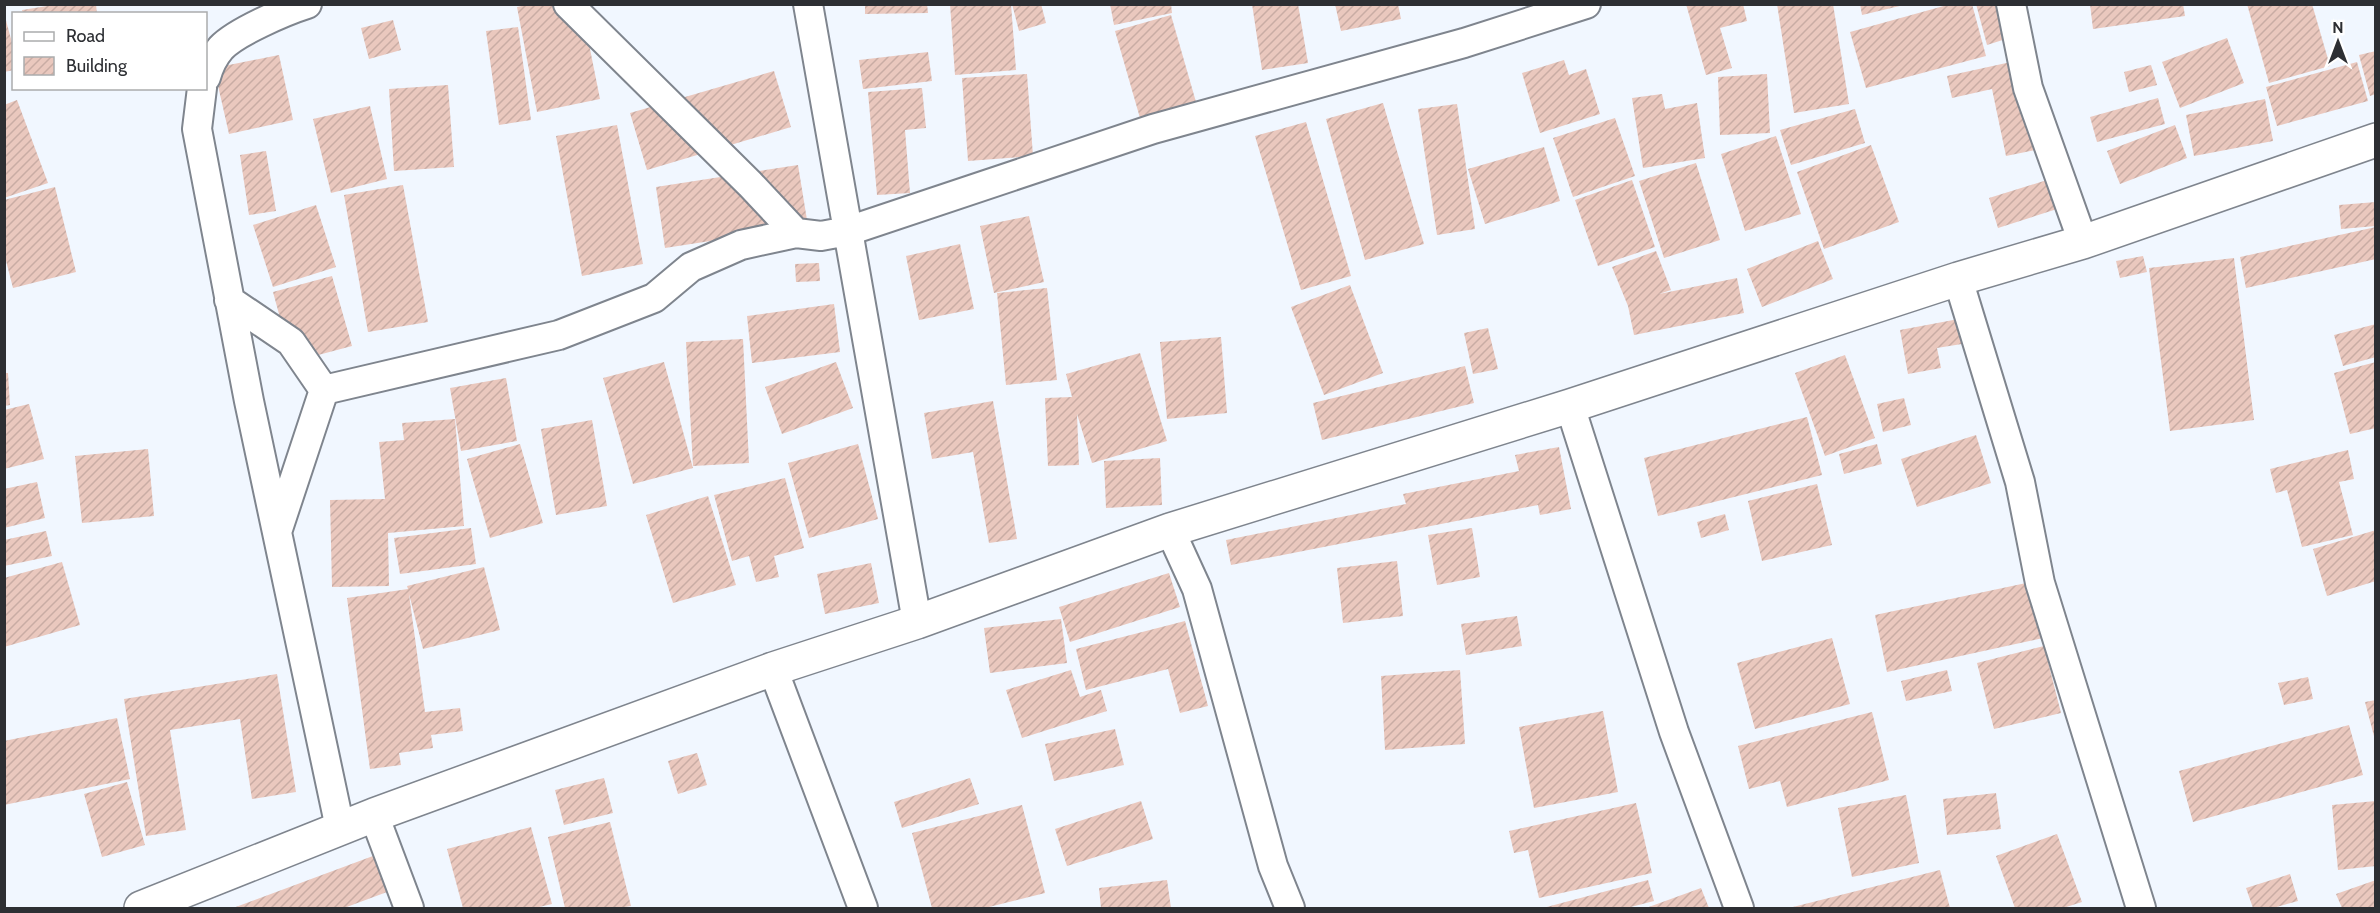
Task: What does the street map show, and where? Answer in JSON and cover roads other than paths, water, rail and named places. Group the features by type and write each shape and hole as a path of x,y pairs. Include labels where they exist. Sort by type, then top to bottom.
{"street":[{"path":"207,75 216,54 223,45 280,13 307,4"},
{"path":"568,4 750,184 796,233"},
{"path":"808,4 917,622"},
{"path":"324,390 559,335 654,298 692,267 741,245 796,233 821,236 848,231 1153,129 1464,44 1553,10 1586,4"},
{"path":"2011,4 2028,88 2083,242"},
{"path":"202,90 197,129 229,300 340,828"},
{"path":"141,909 374,815 773,669 917,622 1170,530 1570,406 1958,279 2083,242 2376,140"},
{"path":"1958,279 2020,482 2040,583 2140,909"},
{"path":"229,300 291,342 324,390"},
{"path":"277,532 324,390"},
{"path":"1570,406 1674,732 1739,909"},
{"path":"1170,530 1197,589 1273,866 1290,909"},
{"path":"773,669 863,909"},
{"path":"374,815 409,909"}]}
